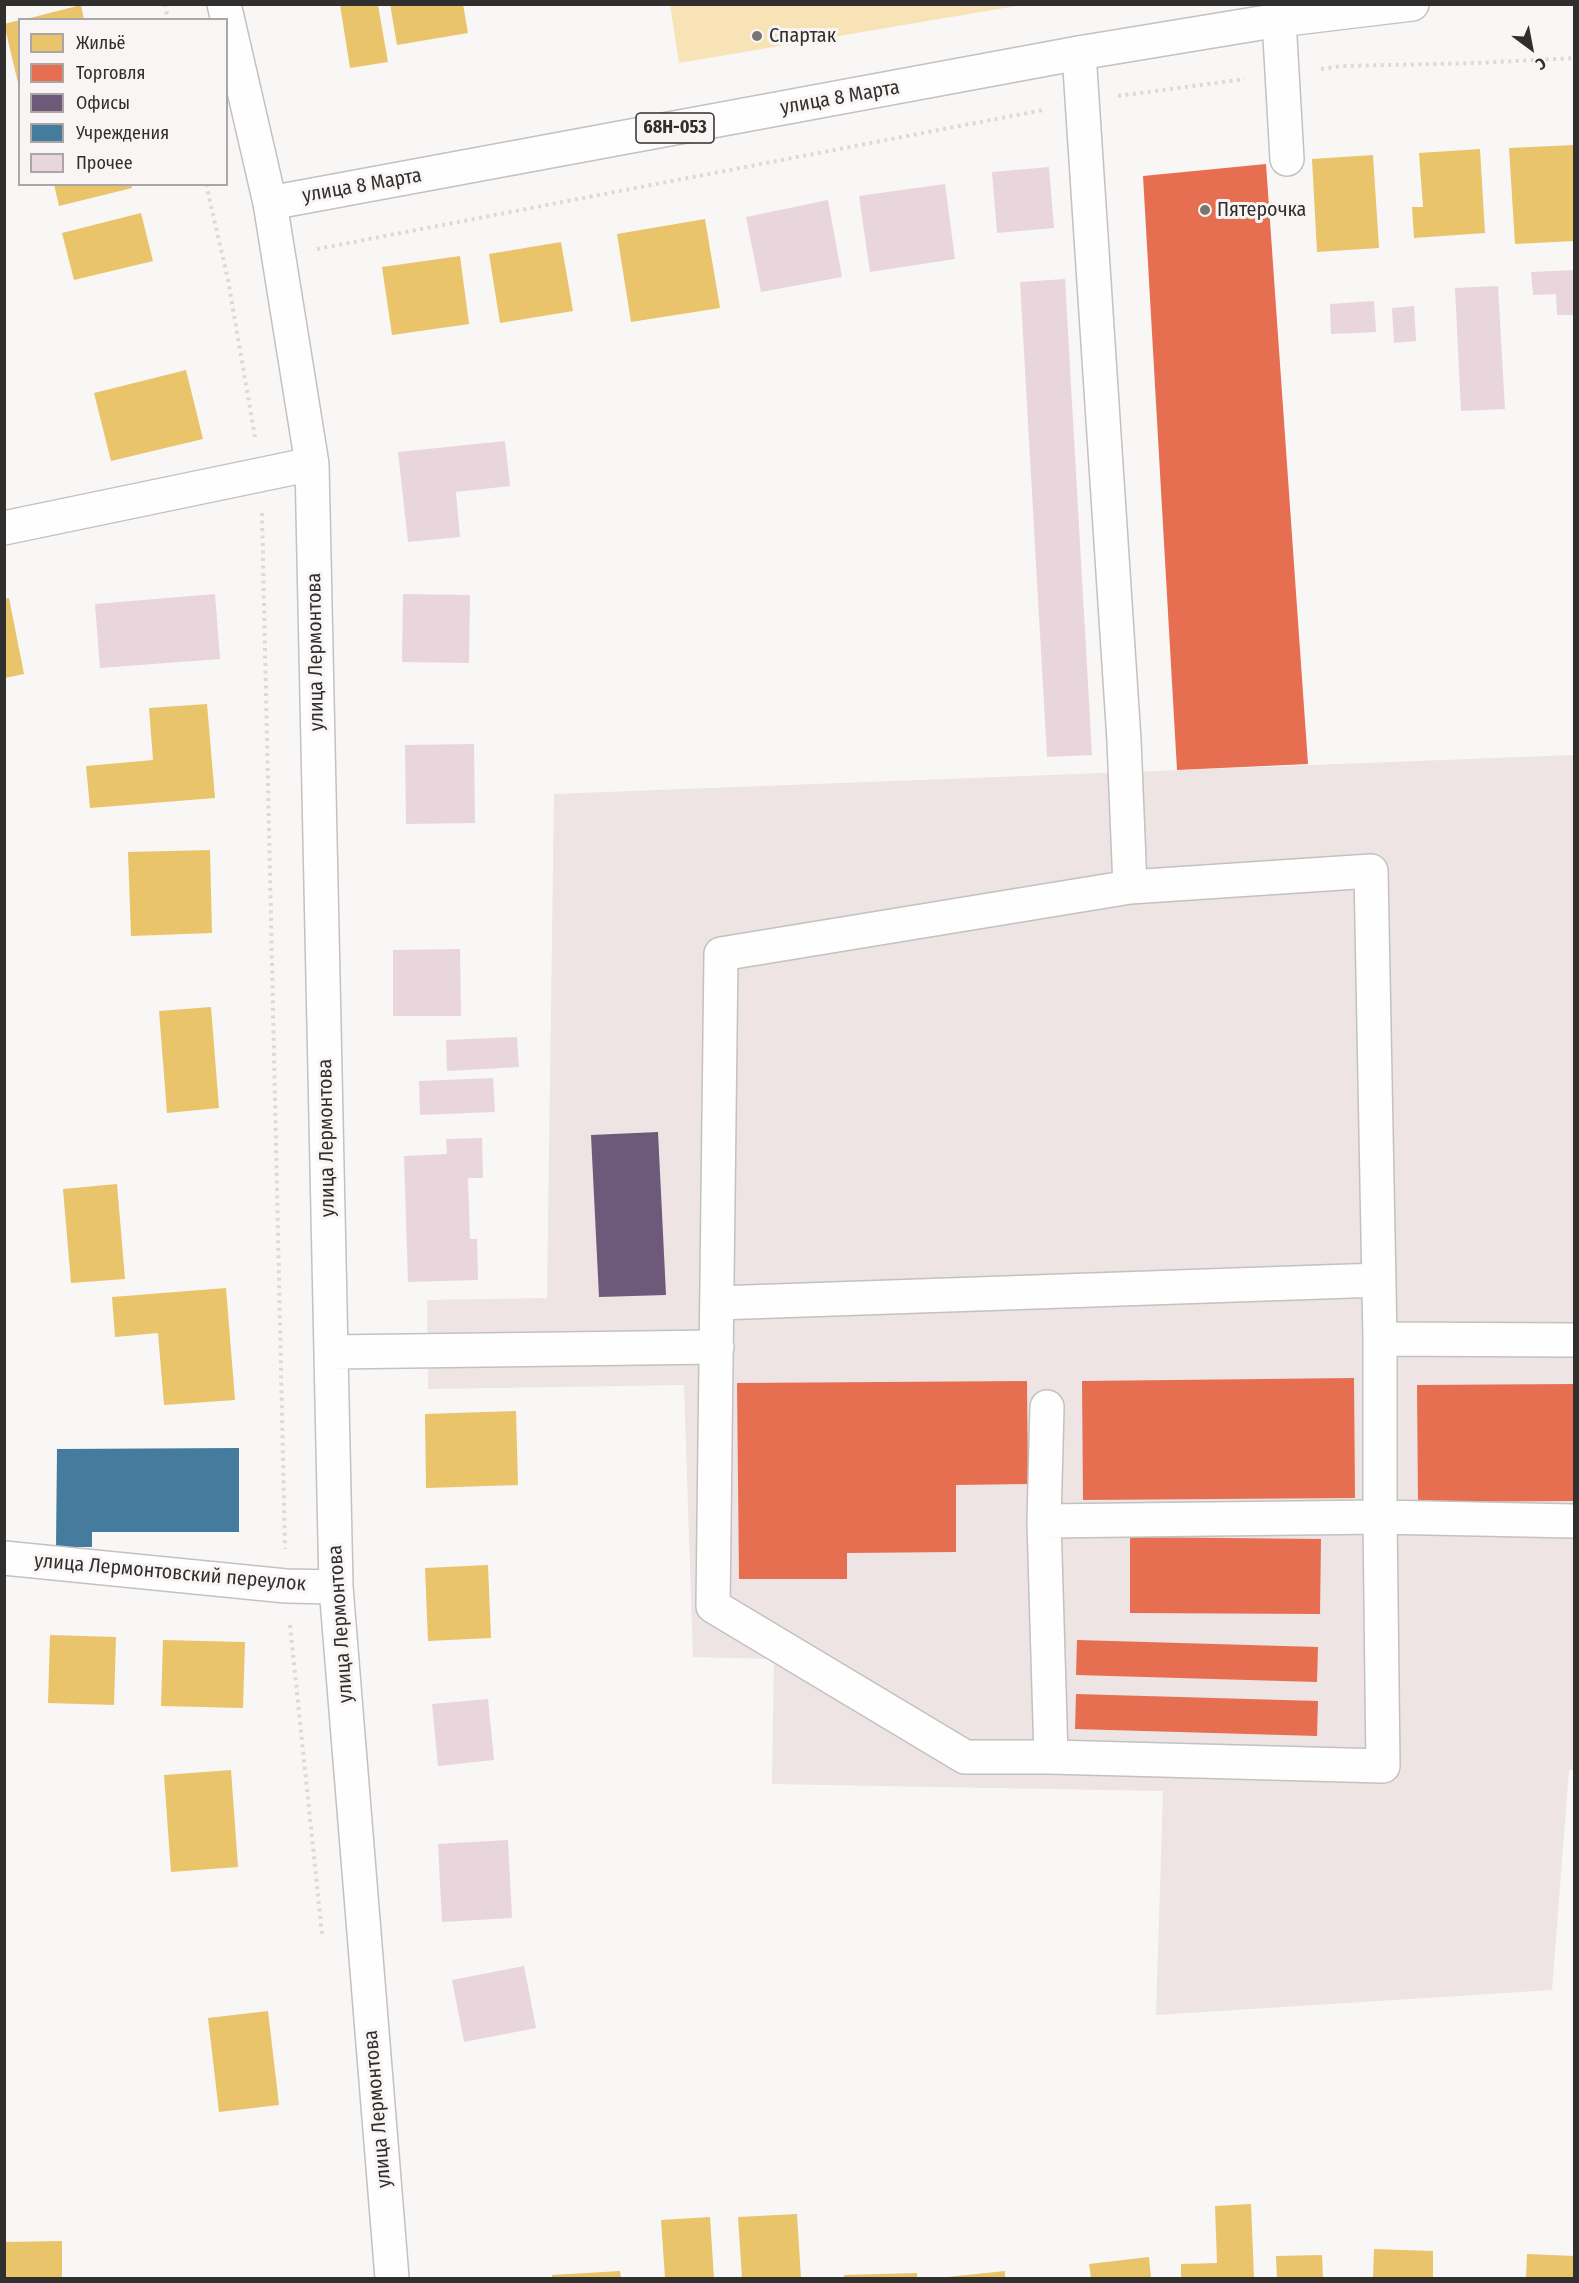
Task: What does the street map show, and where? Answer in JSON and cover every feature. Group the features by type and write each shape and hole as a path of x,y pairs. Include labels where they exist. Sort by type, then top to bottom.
{"street":[{"name":"улица Лермонтова","path":"225,4 270,203 312,464 336,1587 392,2278"},
{"name":"улица 8 Марта","path":"270,203 1079,53 1279,20 1412,4"},
{"path":"1279,20 1287,159"},
{"path":"1079,53 1124,740 1130,887"},
{"path":"4,528 312,464"},
{"path":"1371,871 1380,1340 1383,1766 1051,1757 965,1757 713,1606 721,954 1130,887 1371,871"},
{"path":"718,1303 1379,1280"},
{"path":"1380,1340 1575,1340"},
{"path":"331,1352 717,1347"},
{"path":"1047,1407 1044,1521 1051,1757"},
{"path":"1044,1521 1380,1517 1575,1521"},
{"name":"улица Лермонтовский переулок","path":"4,1558 286,1586 336,1587"}],"path":[{"path":"1320,69 1343,66 1575,58"},
{"path":"1145,92 1250,78"},
{"path":"279,256 1051,108"},
{"path":"206,186 228,280 262,475 286,1586 323,1938"}],"shaded area":[{"name":"Спартак","path":"670,4 1022,4 1022,5 679,63"},
{"path":"1574,755 1574,1770 1569,1770 1552,1990 1156,2015 1163,1791 772,1784 774,1659 693,1657 684,1385 428,1389 427,1300 547,1298 554,794"}],"building: Жильё":[{"path":"390,4 463,4 468,33 397,45"},
{"path":"81,5 84,18 30,18"},
{"path":"340,5 378,5 388,62 350,68"},
{"path":"18,20 18,83 4,24"},
{"path":"1574,145 1574,241 1515,244 1509,148"},
{"path":"1480,149 1485,233 1414,238 1412,207 1423,207 1419,153"},
{"path":"1373,155 1379,248 1317,252 1312,159"},
{"path":"54,186 132,186 132,188 59,206"},
{"path":"141,213 153,261 74,280 62,233"},
{"path":"705,219 720,308 631,322 617,234"},
{"path":"561,242 573,311 500,323 489,254"},
{"path":"460,256 469,324 392,335 382,267"},
{"path":"186,370 203,439 111,461 94,393"},
{"path":"9,598 24,674 5,678 5,599"},
{"path":"207,704 215,798 90,808 86,766 153,760 149,708"},
{"path":"210,850 212,933 131,936 128,852"},
{"path":"211,1007 219,1108 167,1113 159,1011"},
{"path":"117,1184 125,1279 71,1283 63,1189"},
{"path":"226,1288 235,1400 164,1405 158,1333 115,1337 112,1297"},
{"path":"516,1411 518,1485 426,1488 425,1414"},
{"path":"488,1565 491,1638 428,1641 425,1568"},
{"path":"50,1635 116,1637 114,1705 48,1703"},
{"path":"163,1640 245,1642 243,1708 161,1706"},
{"path":"231,1770 238,1867 171,1872 164,1775"},
{"path":"268,2011 279,2105 219,2112 208,2018"},
{"path":"1251,2204 1254,2278 1181,2278 1181,2264 1217,2263 1215,2206"},
{"path":"797,2214 801,2278 742,2278 738,2217"},
{"path":"710,2217 714,2278 665,2278 661,2220"},
{"path":"62,2241 62,2278 4,2278 4,2242"},
{"path":"1374,2249 1433,2251 1433,2278 1373,2278"},
{"path":"1527,2254 1574,2256 1574,2278 1526,2278"},
{"path":"1322,2255 1323,2278 1277,2278 1276,2256"},
{"path":"1149,2257 1151,2278 1091,2278 1089,2264"},
{"path":"620,2271 621,2278 552,2278 552,2275"},
{"path":"1005,2271 1005,2278 947,2278 947,2277"},
{"path":"917,2273 917,2278 844,2278 844,2275"}],"building: Торговля":[{"path":"1266,164 1308,764 1177,770 1143,176"},
{"path":"1354,1378 1355,1498 1083,1500 1082,1381"},
{"path":"1027,1381 1028,1484 956,1485 956,1552 847,1553 847,1579 739,1579 737,1383"},
{"path":"1574,1384 1574,1501 1418,1502 1417,1385"},
{"path":"1130,1537 1321,1539 1320,1614 1130,1613"},
{"path":"1077,1640 1318,1647 1317,1682 1076,1675"},
{"path":"1076,1694 1318,1701 1317,1736 1075,1729"}],"building: Офисы":[{"path":"658,1132 666,1295 599,1297 591,1135"}],"building: Учреждения":[{"path":"239,1448 239,1532 92,1532 92,1547 56,1547 57,1449"}],"building: Прочее":[{"path":"1049,167 1054,228 997,233 992,172"},
{"path":"945,184 955,259 870,272 859,196"},
{"path":"828,200 842,277 761,292 746,217"},
{"path":"1574,270 1574,315 1557,315 1556,294 1533,295 1531,272"},
{"path":"1065,279 1092,755 1047,757 1020,282"},
{"path":"1498,286 1505,409 1461,411 1455,288"},
{"path":"1374,301 1376,332 1331,334 1330,304"},
{"path":"1414,306 1416,341 1394,343 1392,308"},
{"path":"505,441 510,486 456,492 460,537 408,542 398,452"},
{"path":"215,594 220,659 100,668 95,604"},
{"path":"403,594 470,595 469,663 402,662"},
{"path":"474,744 475,823 406,824 405,745"},
{"path":"460,949 461,1016 393,1016 393,950"},
{"path":"517,1037 519,1067 447,1071 446,1040"},
{"path":"493,1078 495,1112 420,1115 419,1081"},
{"path":"482,1138 483,1178 468,1178 470,1239 477,1239 478,1280 408,1282 404,1156 447,1154 446,1139"},
{"path":"488,1699 494,1760 438,1766 432,1704"},
{"path":"508,1840 512,1918 442,1922 438,1844"},
{"path":"524,1966 536,2028 464,2042 452,1980"}],"place":[{"name":"Спартак","path":"757,36"},
{"name":"Пятерочка","path":"1205,210"}]}
